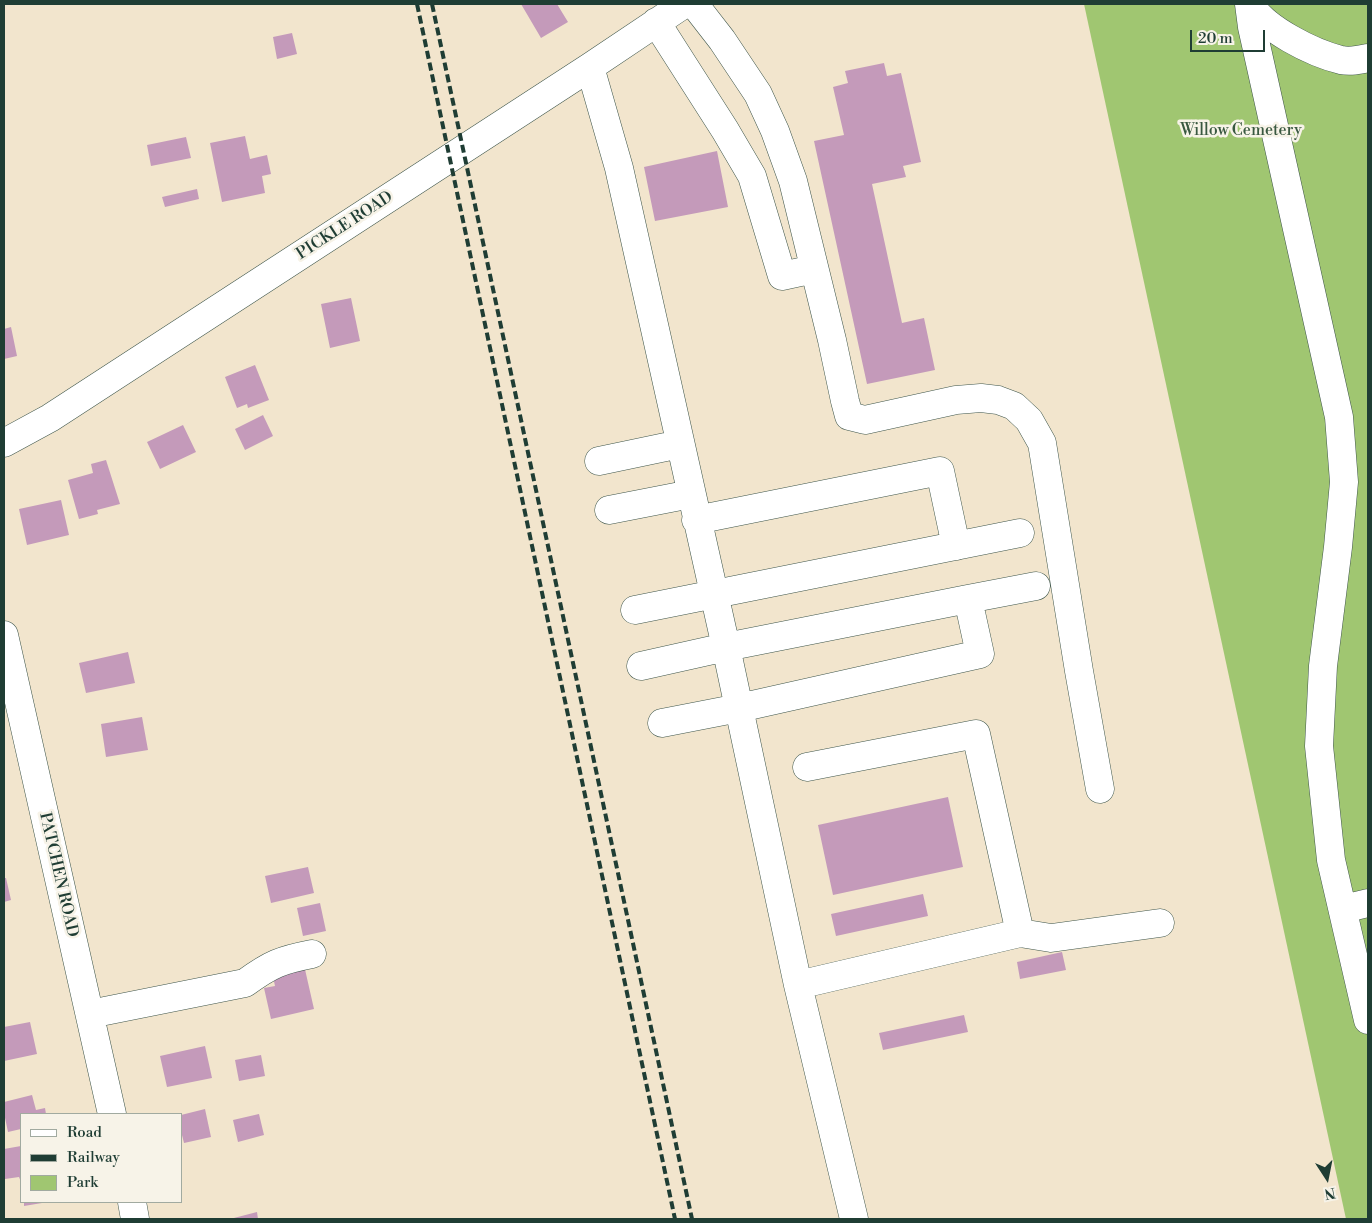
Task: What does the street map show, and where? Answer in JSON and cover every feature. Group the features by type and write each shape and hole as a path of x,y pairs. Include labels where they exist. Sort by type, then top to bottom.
{"street":[{"name":"PICKLE ROAD","path":"4,443 50,418 684,4"},
{"path":"694,4 722,40 758,94 775,131 793,181 849,416 865,420 956,400 981,398 998,400 1014,406 1029,420 1042,443 1077,662 1100,789"},
{"path":"1249,4 1272,28 1314,50 1342,60 1352,61 1368,58"},
{"path":"1249,4 1254,36 1339,417 1344,482 1322,682 1319,746 1331,860 1356,906 1368,1020"},
{"path":"656,22 752,176 782,276 814,269"},
{"path":"590,67 619,168 726,647 798,985 854,1219"},
{"path":"752,176 786,162"},
{"path":"599,461 680,444"},
{"path":"609,510 694,507 940,471 956,546"},
{"path":"635,610 1020,533"},
{"path":"641,666 726,647 1036,586"},
{"path":"662,722 739,708 980,654 968,599"},
{"name":"PATCHEN ROAD","path":"4,635 112,1113"},
{"path":"807,767 976,734 1020,933"},
{"path":"798,985 1020,933 1051,938 1160,924"},
{"path":"90,1014 245,983 264,969 284,960 312,954"},
{"path":"132,1203 135,1219"}],"green space":[{"name":"Willow Cemetery","path":"1084,4 1368,4 1368,1219 1346,1219"}],"building":[{"path":"521,4 557,4 568,22 541,38"},
{"path":"292,33 297,54 277,59 273,37"},
{"path":"884,63 887,76 901,73 921,162 903,166 906,177 872,184 902,323 924,318 935,370 867,384 814,141 844,135 833,87 848,83 845,71"},
{"path":"245,136 250,159 267,155 271,174 262,176 265,193 222,202 210,143"},
{"path":"186,137 191,158 151,166 147,145"},
{"path":"717,151 728,207 655,221 644,167"},
{"path":"197,189 199,199 165,207 162,197"},
{"path":"351,298 360,341 330,348 321,304"},
{"path":"11,327 17,356 4,359 4,329"},
{"path":"255,365 269,400 248,408 247,404 237,408 225,377"},
{"path":"263,415 273,436 245,450 235,429"},
{"path":"183,425 196,452 160,469 147,442"},
{"path":"106,460 120,504 97,510 98,514 79,519 68,480 93,473 91,464"},
{"path":"61,500 69,535 27,545 19,509"},
{"path":"128,652 135,683 86,693 79,663"},
{"path":"142,717 148,750 106,757 101,724"},
{"path":"948,797 963,867 833,895 818,825"},
{"path":"308,867 314,893 271,903 265,876"},
{"path":"4,878 6,878 11,900 4,902"},
{"path":"923,894 928,916 836,936 831,914"},
{"path":"320,903 326,931 303,936 297,908"},
{"path":"1062,952 1066,970 1020,979 1017,962"},
{"path":"304,965 314,1009 271,1019 264,988 275,986 272,972"},
{"path":"964,1015 968,1032 883,1050 879,1033"},
{"path":"30,1022 37,1054 4,1061 4,1027"},
{"path":"205,1046 212,1078 167,1087 160,1056"},
{"path":"261,1055 265,1076 239,1081 235,1060"},
{"path":"32,1095 36,1110 45,1108 46,1113 20,1113 20,1129 8,1132 4,1102"},
{"path":"205,1109 211,1137 184,1143 182,1115"},
{"path":"259,1114 264,1135 238,1142 233,1120"},
{"path":"20,1146 20,1180 19,1177 5,1179 4,1149"},
{"path":"24,1203 42,1203 24,1206"},
{"path":"257,1212 258,1219 230,1219"}],"railway":[{"path":"417,4 675,1219"},
{"path":"432,4 692,1219"}]}
